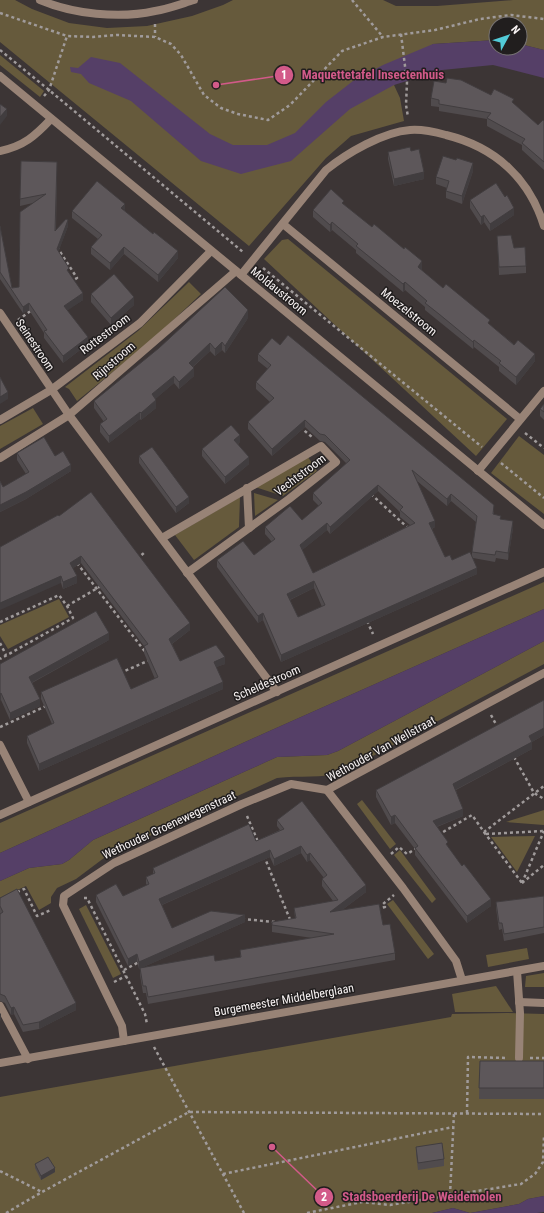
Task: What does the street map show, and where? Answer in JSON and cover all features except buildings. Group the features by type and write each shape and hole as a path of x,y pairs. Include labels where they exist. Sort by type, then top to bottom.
{"street":[{"path":"40,0 51,5 82,12 115,15 154,12 194,0"},
{"name":"Moldaustroom","path":"0,76 544,525"},
{"path":"0,151 10,149 32,138 51,119"},
{"path":"238,273 253,260 326,170 338,160 370,142 411,130 437,133 460,138 479,146 494,155 510,168 520,179 532,198 544,226"},
{"name":"Moezelstroom","path":"283,224 518,422"},
{"name":"Rottestroom","path":"0,420 51,390 140,323 212,251"},
{"name":"Rijnstroom","path":"0,458 69,415 238,273"},
{"name":"Seinestroom","path":"0,313 8,327 69,415"},
{"path":"478,471 544,391"},
{"path":"69,415 277,692"},
{"name":"Vechtstroom","path":"162,538 321,446 336,462 187,573"},
{"path":"247,488 249,528"},
{"name":"Scheldestroom","path":"0,815 544,572"},
{"name":"Wethouder Van Wellstraat","path":"462,980 456,962 403,888 328,790 486,706 544,673"},
{"path":"0,745 29,802"},
{"name":"Wethouder Groenewegenstraat","path":"63,904 64,896 114,863 242,804 291,784 328,790"},
{"path":"63,904 122,1026 124,1041"},
{"name":"Burgemeester Middelberglaan","path":"0,1063 544,966"},
{"path":"517,970 519,1002 519,1058"},
{"path":"519,1002 544,1003"},
{"path":"0,1006 28,1059"}],"path":[{"path":"352,0 383,36"},
{"path":"0,14 67,36 93,37 117,35 155,37 171,44 181,55 204,95 221,108 238,114 268,120 290,105 342,51 383,36 435,30 480,19 511,15 544,19"},
{"path":"402,34 402,46 407,82 406,105 411,130"},
{"path":"36,105 50,90 67,36"},
{"name":"Moldaustroom","path":"0,50 253,260 544,498"},
{"path":"56,246 77,278 71,282"},
{"path":"8,327 34,309"},
{"path":"518,422 544,448"},
{"path":"297,424 321,446"},
{"path":"370,493 410,530 402,533"},
{"path":"133,562 145,552"},
{"path":"74,560 151,660 115,676"},
{"path":"67,606 96,590 102,585"},
{"path":"0,622 59,595 73,618 0,659"},
{"path":"366,619 379,646"},
{"path":"0,643 6,655"},
{"path":"0,727 50,705"},
{"path":"486,706 500,732"},
{"path":"512,753 534,793 544,799"},
{"path":"484,833 544,786"},
{"path":"242,804 260,846"},
{"path":"433,838 472,815 522,883"},
{"path":"484,833 544,831 522,883"},
{"path":"382,860 399,847 406,854 420,846"},
{"path":"263,853 292,924 285,923"},
{"path":"522,883 544,865"},
{"path":"370,910 385,907 383,904 403,888"},
{"path":"12,895 24,889 37,916 63,904 86,898 124,970 145,1014 148,1036 244,1213"},
{"path":"241,918 278,922"},
{"path":"124,970 144,960"},
{"path":"467,1113 468,1057 544,1058"},
{"path":"6,1213 189,1112 544,1114"},
{"path":"450,1195 454,1113"},
{"path":"223,1174 453,1127"},
{"path":"307,1213 362,1202 390,1205 520,1184 535,1174 543,1162 544,1136"},
{"path":"0,1171 42,1192"}],"shaded area":[{"path":"0,0 15,0 32,9 69,23 107,28 147,26 192,16 233,0 383,0 396,6 437,6 513,0 544,0 544,50 528,46 528,16 488,16 488,41 433,44 394,85 400,98 404,121 351,136 326,158 249,246 0,42"},
{"path":"488,41 488,56 528,56 528,46 544,50 544,78 493,65 442,70 394,85 350,109 291,161 241,174 201,161 131,101 89,83 81,74 71,72 70,67 78,68 91,57 120,63 210,134 233,145 267,145 295,133 326,102 353,81 383,65 433,44"},
{"path":"0,55 44,91 40,97 0,65"},
{"path":"288,239 507,419 476,456 264,259 282,240"},
{"path":"189,282 201,294 151,341 77,401 69,389 65,387 138,331"},
{"path":"33,408 43,424 0,449 0,426"},
{"path":"519,436 544,455 544,514 491,473"},
{"path":"308,457 317,471 283,496 255,487"},
{"path":"254,493 278,500 255,516"},
{"path":"240,497 239,527 194,560 175,535"},
{"path":"544,582 544,609 0,853 0,823"},
{"path":"59,599 69,617 8,649 0,636 0,625"},
{"path":"544,609 544,641 338,751 327,755 277,757 93,840 62,864 29,868 0,881 0,853"},
{"path":"544,641 544,664 343,772 319,776 277,778 108,855 76,879 57,888 51,897 51,903 39,910 26,886 0,898 0,881 29,868 62,864 93,840 277,757 327,755 338,751"},
{"path":"362,800 396,844 390,849 357,804"},
{"path":"544,810 544,825 506,822"},
{"path":"535,836 517,872 491,837"},
{"path":"400,850 436,899 432,903 394,855"},
{"path":"393,900 434,954 428,959 387,904"},
{"path":"86,905 121,974 113,978 79,909"},
{"path":"527,948 529,959 488,967 486,955"},
{"path":"544,973 544,987 525,987 526,976"},
{"path":"496,986 513,1012 455,1012 452,994"},
{"path":"452,1014 544,1014 544,1196 528,1199 519,1204 470,1213 453,1208 432,1213 0,1213 0,1097 451,1017"},
{"path":"544,1196 544,1212 470,1213 519,1204 528,1199"},
{"path":"453,1208 470,1213 432,1213"}],"place":[{"name":"Maquettetafel Insectenhuis","path":"216,85"},
{"name":"Stadsboerderij De Weidemolen","path":"272,1147"}]}
